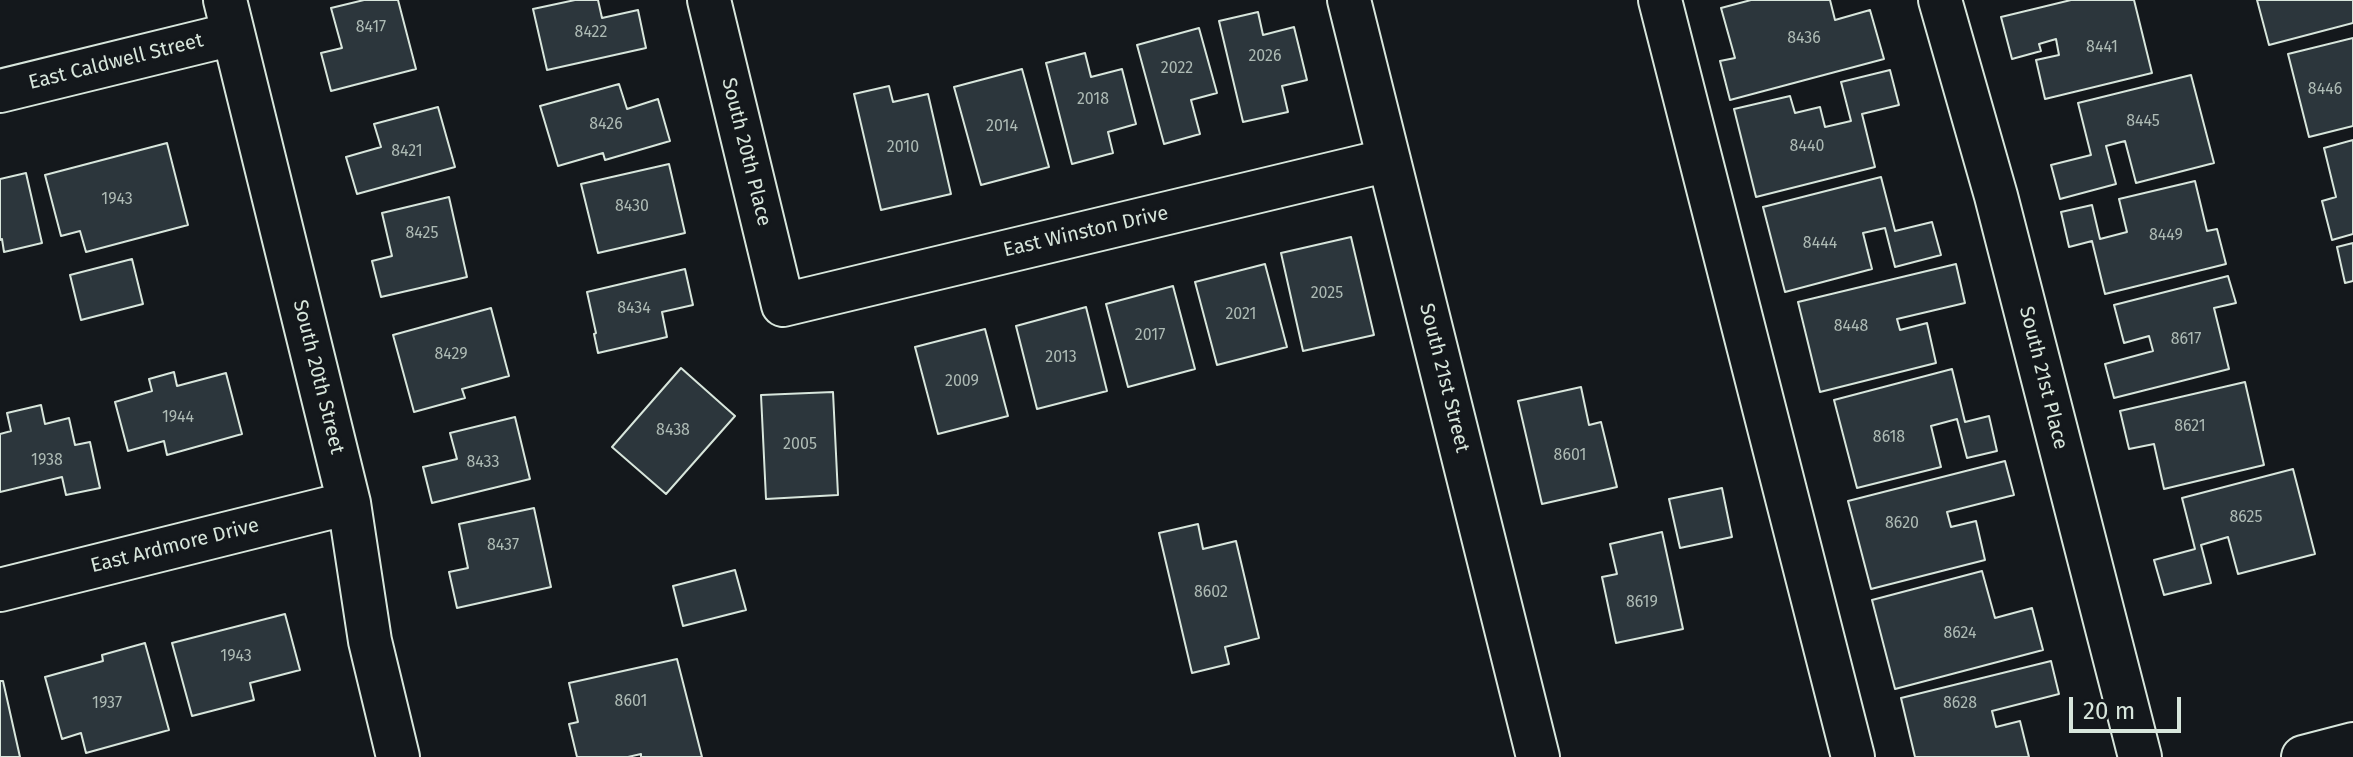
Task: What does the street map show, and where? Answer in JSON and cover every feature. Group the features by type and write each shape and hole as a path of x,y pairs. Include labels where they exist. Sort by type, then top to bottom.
{"street":[{"name":"South 20th Place","path":"709,0 783,305"},
{"name":"South 21st Street","path":"1349,0 1538,757"},
{"path":"1660,0 1853,757"},
{"name":"South 21st Place","path":"1940,0 1996,196 2140,757"},
{"name":"East Caldwell Street","path":"0,91 229,17"},
{"name":"South 20th Street","path":"229,17 349,503 370,641 398,757"},
{"name":"East Winston Drive","path":"783,305 1389,160"},
{"name":"East Ardmore Drive","path":"0,590 349,503"},
{"path":"2303,757 2353,744"}],"building":[{"path":"364,0 398,0 416,69 331,91 321,53 342,48 331,8"},
{"path":"575,0 598,0 602,18 638,10 646,48 547,70 533,9"},
{"path":"1751,0 1830,0 1835,20 1870,10 1884,59 1730,100 1720,61 1735,58 1721,8"},
{"path":"2071,0 2134,0 2152,73 2045,99 2036,60 2059,55 2056,39 2039,44 2041,51 2012,59 2001,17"},
{"path":"2257,0 2353,0 2353,23 2269,45"},
{"path":"1258,12 1263,35 1294,27 1307,80 1282,86 1288,112 1243,122 1219,21"},
{"path":"1199,28 1217,93 1191,100 1200,134 1164,144 1137,45"},
{"path":"2353,38 2353,126 2309,137 2288,54"},
{"path":"1085,53 1091,77 1122,69 1136,124 1108,132 1113,153 1072,164 1046,63"},
{"path":"1022,69 1049,167 981,185 954,87"},
{"path":"1890,70 1899,105 1862,114 1875,167 1756,197 1734,109 1790,96 1795,113 1820,107 1825,127 1851,121 1841,82"},
{"path":"2191,75 2214,163 2136,183 2125,141 2106,146 2116,184 2060,199 2051,165 2091,155 2078,103"},
{"path":"619,84 627,109 658,99 670,141 605,160 603,153 558,166 540,106"},
{"path":"889,86 893,102 928,94 951,194 881,210 854,94"},
{"path":"438,107 455,167 357,194 346,157 381,147 374,124"},
{"path":"2353,140 2353,234 2332,240 2322,201 2336,197 2324,148"},
{"path":"167,143 188,225 86,252 80,231 61,236 45,175"},
{"path":"669,164 685,233 598,253 581,184"},
{"path":"26,173 42,243 4,252 0,240 0,179"},
{"path":"1881,177 1895,231 1932,222 1941,255 1895,267 1885,228 1863,233 1872,269 1785,292 1763,207"},
{"path":"2195,181 2207,231 2217,229 2226,264 2105,294 2092,241 2069,247 2061,212 2092,205 2100,239 2127,232 2119,199"},
{"path":"449,197 467,277 381,297 372,261 392,256 382,213"},
{"path":"1351,237 1374,335 1303,351 1281,253"},
{"path":"2353,243 2353,281 2345,283 2337,247"},
{"path":"132,259 143,304 81,320 70,275"},
{"path":"1265,264 1287,347 1217,365 1195,282"},
{"path":"1956,264 1965,303 1897,319 1900,330 1927,323 1936,363 1820,392 1798,302"},
{"path":"685,269 693,305 662,312 667,337 598,353 587,292"},
{"path":"2228,276 2236,303 2214,308 2229,369 2114,398 2105,364 2153,351 2149,336 2124,343 2114,305"},
{"path":"1173,286 1195,369 1128,387 1106,304"},
{"path":"1086,307 1107,391 1037,409 1016,326"},
{"path":"491,308 509,376 462,389 465,398 414,412 393,335"},
{"path":"985,329 1008,416 938,434 915,347"},
{"path":"681,368 735,416 666,494 612,447"},
{"path":"1952,369 1965,422 1989,416 1997,451 1967,458 1957,419 1931,426 1941,467 1857,488 1834,400"},
{"path":"174,372 177,386 226,373 242,434 167,455 164,441 128,451 115,402 152,391 149,379"},
{"path":"2245,382 2264,465 2164,489 2154,444 2129,449 2120,411"},
{"path":"1581,387 1589,425 1601,422 1617,487 1542,504 1518,401"},
{"path":"833,392 838,495 766,499 761,395"},
{"path":"41,405 45,424 69,418 75,445 90,442 100,488 66,495 62,477 0,492 0,434 11,431 7,413"},
{"path":"515,417 530,479 432,503 423,467 457,459 450,433"},
{"path":"2005,461 2014,495 1947,512 1951,527 1976,521 1985,560 1871,589 1848,501"},
{"path":"2293,469 2315,554 2238,574 2228,537 2201,545 2211,583 2164,595 2154,560 2195,549 2182,498"},
{"path":"1722,488 1732,537 1680,548 1669,499"},
{"path":"534,508 551,587 457,608 449,572 468,568 459,524"},
{"path":"1198,524 1203,549 1236,541 1259,638 1225,647 1229,664 1192,673 1159,533"},
{"path":"1662,532 1683,629 1616,643 1602,577 1617,574 1610,544"},
{"path":"735,570 746,610 683,626 673,586"},
{"path":"1982,571 1995,618 2032,608 2043,650 1895,689 1872,600"},
{"path":"285,614 300,670 250,683 254,700 192,716 172,643"},
{"path":"145,643 169,730 86,753 81,733 62,739 45,677 103,661 102,655"},
{"path":"677,659 702,757 641,757 641,754 577,757 569,724 578,722 569,683"},
{"path":"2051,661 2059,694 1992,711 1996,727 2020,721 2029,757 1915,757 1901,698"},
{"path":"0,681 3,681 20,757 0,757"}]}
